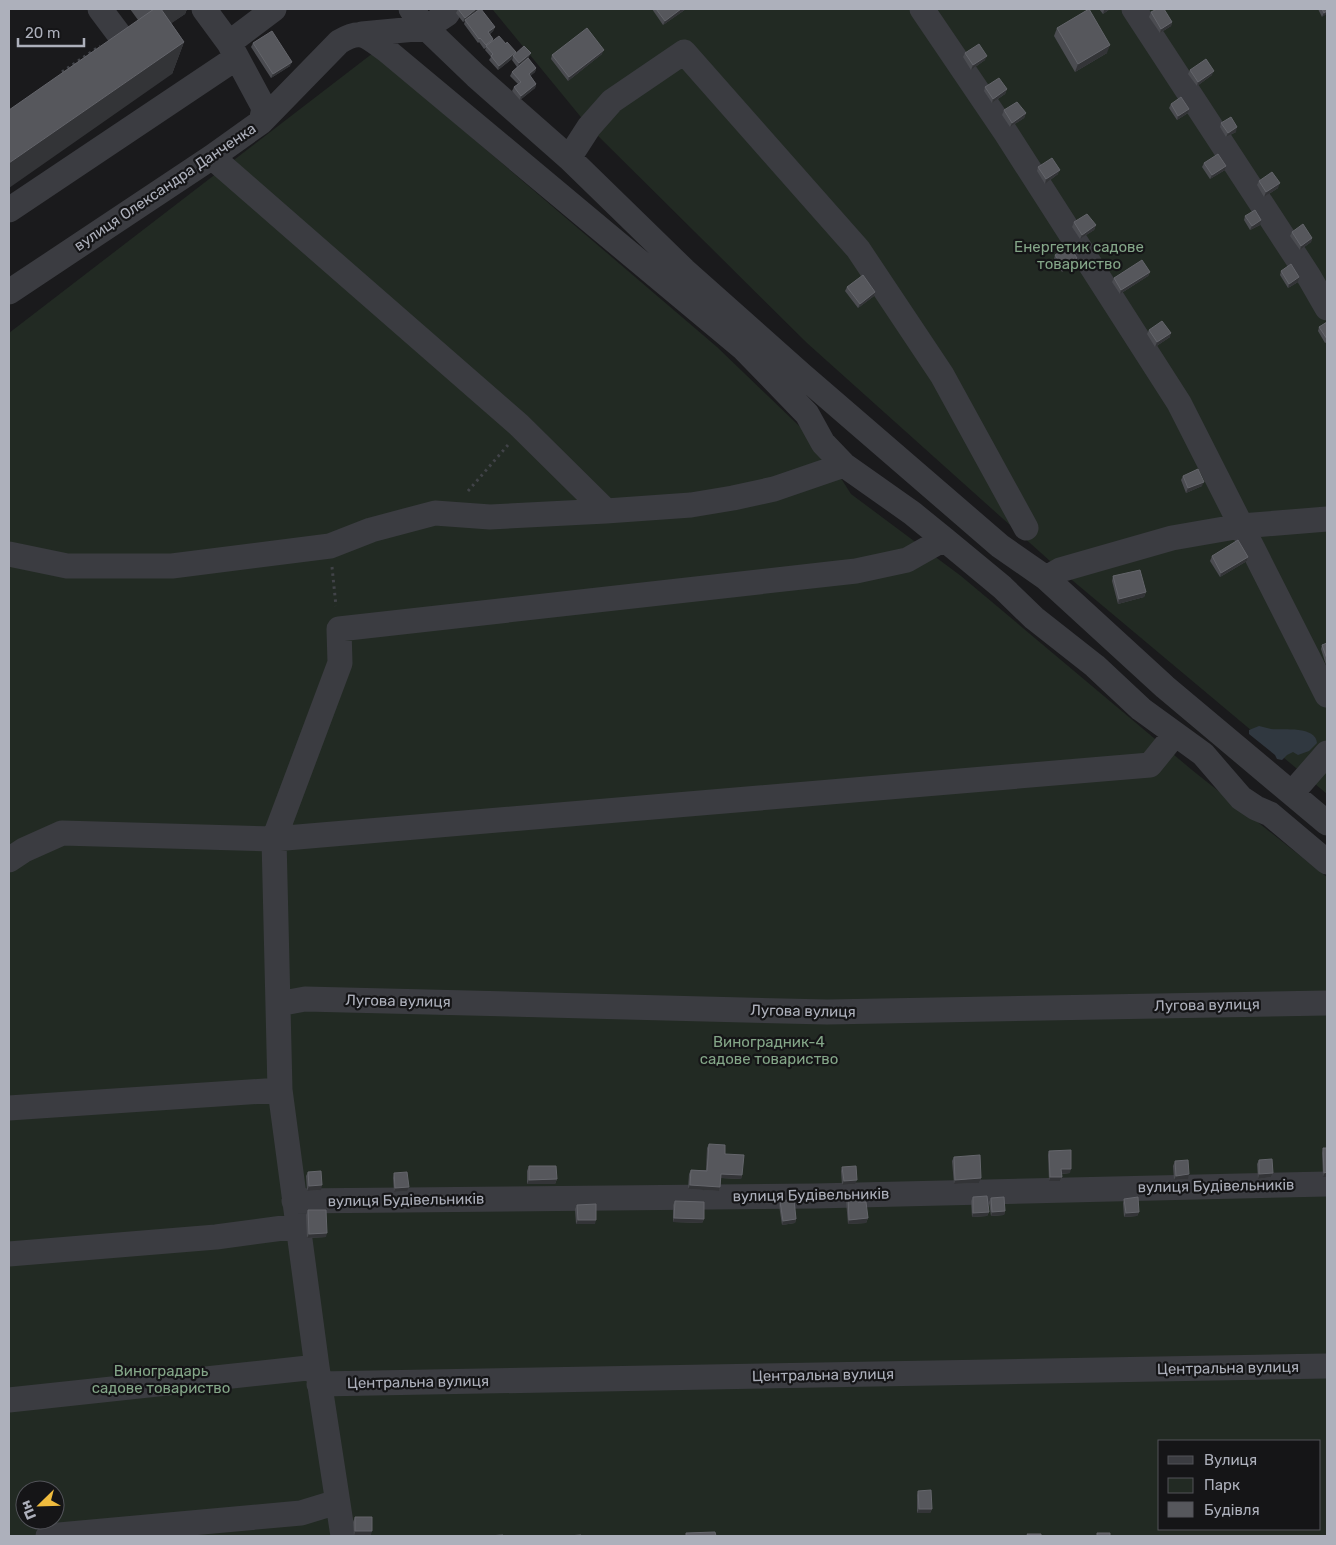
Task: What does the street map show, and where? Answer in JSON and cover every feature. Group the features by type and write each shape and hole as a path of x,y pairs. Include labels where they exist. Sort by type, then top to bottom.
{"street":[{"path":"100,9 118,33"},
{"name":"вулиця Олександра Данченка","path":"9,292 212,157 261,122 264,108 232,50 204,9"},
{"path":"9,210 232,50 274,9"},
{"path":"411,9 426,28 476,76 569,158 684,270 802,376 1000,546 1046,578 1166,687 1327,823"},
{"path":"261,122 339,42 351,35 426,28 447,14 450,9"},
{"path":"922,9 1011,141 1179,403 1327,695"},
{"path":"1134,9 1327,308"},
{"path":"362,34 386,50 744,349 807,414 823,443 844,465 912,513 944,539 1002,587 1034,618 1096,666 1141,709 1203,754 1241,798 1256,808 1270,814 1327,862"},
{"path":"569,158 589,127 612,101 684,52 858,249 942,375 1026,528"},
{"path":"212,157 519,425 606,511"},
{"path":"9,554 67,566 172,566 330,546 371,530 435,513 490,517 691,505 774,489 844,465"},
{"path":"1046,578 1060,570 1172,538 1241,526 1327,519"},
{"path":"343,1536 318,1375 280,1090 274,839 340,664 339,629 856,571 907,560 944,539"},
{"path":"9,860 24,850 62,833 274,839 1150,765 1175,734"},
{"path":"1292,793 1327,753"},
{"name":"Лугова вулиця","path":"278,1004 305,999 828,1012 1327,1003"},
{"path":"9,1108 280,1090"},
{"name":"вулиця Будівельників","path":"294,1201 815,1196 1327,1184"},
{"path":"9,1254 216,1237 298,1226"},
{"name":"Центральна вулиця","path":"9,1400 318,1375 1327,1366"},
{"path":"48,1536 301,1513 337,1502"}],"path":[{"path":"56,77 118,33"},
{"path":"464,495 507,446 519,425"},
{"path":"330,546 339,629"}],"green space":[{"name":"Енергетик садове товариство","path":"494,9 1327,9 1327,794 1060,570 807,343 589,127"},
{"name":"Виноградник-4 садове товариство","path":"373,53 717,347 821,447 851,494 961,576 1192,770 1327,877 1327,1536 9,1536 9,333"}],"shaded area":[{"path":"1259,726 1271,729 1305,731 1315,738 1317,743 1309,751 1298,755 1293,752 1282,760 1277,759 1275,755 1249,734 1249,730"}],"building":[{"path":"154,9 161,9 184,42 9,163 9,110"},
{"path":"458,9 476,9 465,18"},
{"path":"480,9 495,27 488,32 493,39 486,45 479,39 465,20"},
{"path":"656,9 681,9 665,21"},
{"path":"1089,9 1110,45 1078,64 1057,28"},
{"path":"1157,9 1164,9 1172,22 1161,29 1151,12"},
{"path":"587,28 604,50 569,77 552,55"},
{"path":"272,31 292,62 273,74 253,43"},
{"path":"499,36 516,52 499,66 491,56 493,54 486,46"},
{"path":"979,44 987,56 973,65 965,53"},
{"path":"524,46 531,53 519,63 513,56"},
{"path":"528,58 536,68 529,74 536,84 521,96 514,87 521,82 512,72"},
{"path":"1206,59 1214,71 1198,82 1190,70"},
{"path":"999,78 1007,89 993,99 985,87"},
{"path":"1181,97 1189,109 1178,116 1171,104"},
{"path":"1017,102 1026,113 1012,123 1004,110"},
{"path":"1231,117 1237,127 1228,133 1221,123"},
{"path":"1218,154 1226,166 1212,175 1204,163"},
{"path":"1052,158 1060,170 1046,179 1038,167"},
{"path":"1272,172 1280,183 1266,192 1259,181"},
{"path":"1255,210 1261,220 1252,226 1245,216"},
{"path":"1087,214 1096,225 1082,235 1074,222"},
{"path":"1303,224 1312,238 1301,246 1292,232"},
{"path":"1069,246 1077,258 1063,267 1055,255"},
{"path":"1142,260 1150,272 1121,290 1114,278"},
{"path":"1291,264 1299,277 1289,284 1281,271"},
{"path":"863,275 875,292 860,304 847,287"},
{"path":"1162,321 1171,333 1157,342 1149,330"},
{"path":"1327,322 1327,339 1319,327"},
{"path":"1198,469 1204,482 1188,488 1183,476"},
{"path":"1238,540 1248,557 1221,573 1212,556"},
{"path":"1140,570 1146,592 1119,599 1113,576"},
{"path":"1327,643 1327,659 1322,645"},
{"path":"709,1144 725,1145 725,1154 744,1155 742,1175 721,1174 720,1187 690,1185 691,1170 707,1171"},
{"path":"1323,1148 1327,1148 1327,1172 1324,1173"},
{"path":"1071,1150 1071,1169 1061,1169 1062,1177 1050,1177 1049,1151"},
{"path":"980,1155 981,1178 955,1180 954,1157"},
{"path":"1272,1159 1273,1173 1259,1174 1259,1160"},
{"path":"1188,1160 1189,1174 1176,1176 1175,1161"},
{"path":"529,1166 556,1166 557,1179 529,1180"},
{"path":"856,1166 857,1180 844,1181 842,1167"},
{"path":"321,1171 322,1185 309,1186 308,1172"},
{"path":"407,1172 409,1187 395,1188 394,1173"},
{"path":"848,1196 858,1196 858,1202 866,1202 868,1218 849,1220"},
{"path":"987,1196 989,1212 973,1213 973,1197"},
{"path":"1004,1197 1005,1211 992,1212 991,1198"},
{"path":"1138,1197 1139,1212 1126,1213 1124,1199"},
{"path":"794,1199 796,1219 783,1221 780,1201"},
{"path":"675,1201 704,1202 704,1219 674,1218"},
{"path":"596,1204 596,1220 578,1220 577,1205"},
{"path":"308,1210 326,1210 327,1233 309,1234"},
{"path":"931,1490 932,1509 919,1509 918,1491"},
{"path":"355,1517 372,1517 372,1531 355,1531"},
{"path":"715,1532 716,1536 686,1536 686,1533"},
{"path":"1097,1533 1110,1533 1110,1536 1097,1536"},
{"path":"1027,1534 1041,1534 1041,1536 1028,1536"}],"park label":[{"name":"Виноградарь садове товариство","path":"161,1380"}]}
